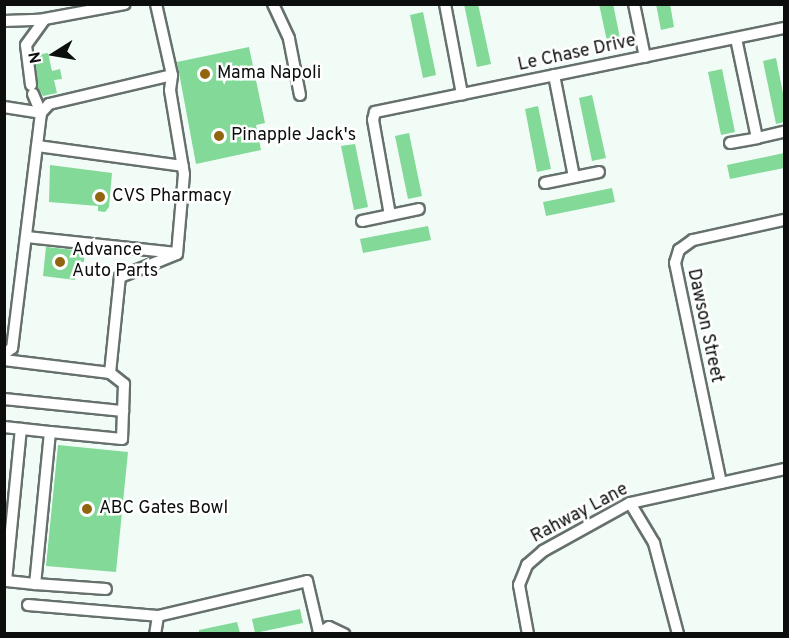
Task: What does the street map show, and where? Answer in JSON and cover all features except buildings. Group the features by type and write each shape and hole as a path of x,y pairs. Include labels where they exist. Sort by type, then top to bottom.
{"street":[{"path":"4,21 44,20 125,4"},
{"path":"156,4 172,75 170,90 183,166 183,224 177,254"},
{"path":"273,4 289,39 300,95"},
{"path":"445,4 462,94"},
{"path":"634,4 645,57"},
{"path":"4,354 12,348 41,112 32,89 26,45 44,20"},
{"name":"Le Chase Drive","path":"390,215 373,120 375,112 784,28"},
{"path":"736,38 757,138"},
{"path":"4,107 41,112 50,104 172,75"},
{"path":"554,75 574,177"},
{"path":"730,143 784,132"},
{"path":"37,146 183,166"},
{"path":"545,183 599,172"},
{"path":"362,220 419,209"},
{"name":"Dawson Street","path":"721,483 675,263 679,250 693,240 784,220"},
{"path":"27,237 177,254"},
{"path":"110,373 120,277 177,254"},
{"path":"4,360 110,373 124,384 122,439 4,427"},
{"path":"4,399 123,411"},
{"path":"21,429 5,581 106,589"},
{"path":"35,584 50,432"},
{"name":"Rahway Lane","path":"528,633 519,585 527,565 543,551 630,503 784,469"},
{"path":"630,503 654,543 678,633"},
{"path":"28,605 158,616 307,580 318,633 329,627 344,633"},
{"path":"155,633 158,616"}],"place":[{"name":"Mama Napoli","path":"205,74"},
{"name":"Pinapple Jack's","path":"219,136"},
{"name":"CVS Pharmacy","path":"100,197"},
{"name":"Advance Auto Parts","path":"60,262"},
{"name":"ABC Gates Bowl","path":"87,509"}]}
